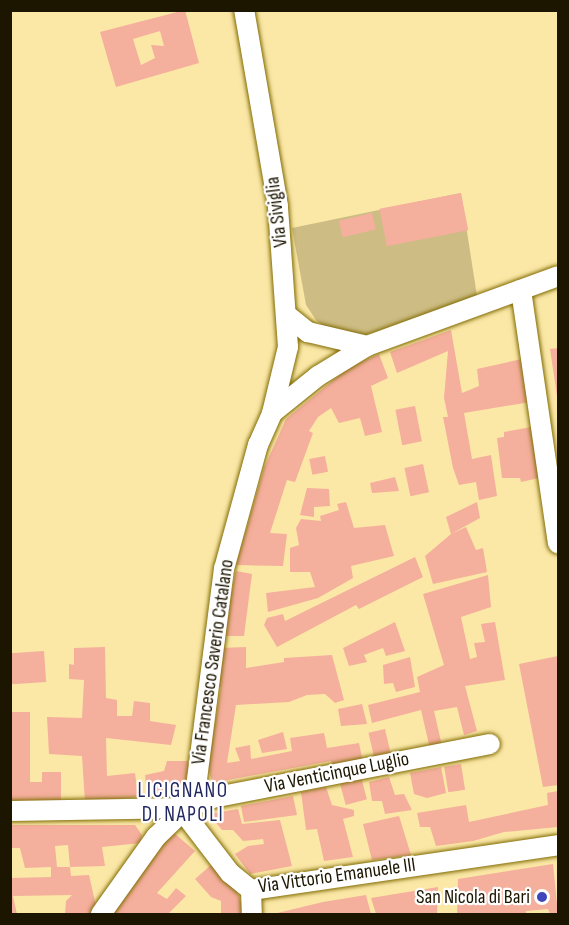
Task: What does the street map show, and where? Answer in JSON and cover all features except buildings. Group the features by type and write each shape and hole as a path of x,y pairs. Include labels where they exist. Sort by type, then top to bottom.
{"street":[{"name":"Via Siviglia","path":"244,10 278,206 288,316 288,347 273,413"},
{"path":"273,413 318,376 367,346 558,276"},
{"path":"521,290 558,543"},
{"path":"288,316 308,332 367,346"},
{"name":"Via Francesco Saverio Catalano","path":"186,808 196,787 224,569 258,445 273,413"},
{"name":"Via Venticinque Luglio","path":"186,808 222,795 490,744"},
{"path":"10,811 186,808"},
{"path":"102,915 156,837 186,808"},
{"name":"Via Vittorio Emanuele III","path":"186,808 187,817 230,873 251,890 558,845"},
{"path":"251,890 252,915"}],"shaded area":[{"path":"461,193 477,296 366,335 325,327 316,320 306,305 292,228"}],"place":[{"name":"San Nicola di Bari","path":"542,897"}],"district":[{"name":"LICIGNANO DI NAPOLI","path":"183,803"}]}
